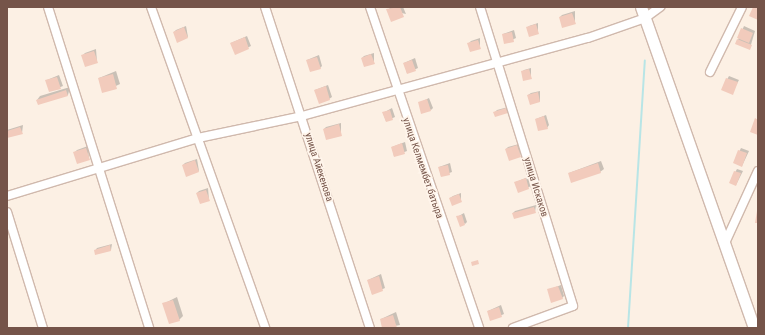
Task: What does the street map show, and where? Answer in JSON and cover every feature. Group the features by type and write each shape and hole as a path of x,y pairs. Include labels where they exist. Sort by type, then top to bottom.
{"main road":[{"path":"643,12 754,328"}],"street":[{"path":"48,7 149,328"},
{"path":"151,7 265,328"},
{"name":"улица Айекенова","path":"265,7 302,116 370,328"},
{"name":"улица Келмембет батыра","path":"370,7 396,89 478,328"},
{"name":"улица Искаков","path":"480,7 573,306 513,328"},
{"path":"7,196 198,138 302,116 396,89 588,38 643,12 660,7"},
{"path":"710,72 742,7"},
{"path":"725,243 758,171"},
{"path":"7,212 44,328"}],"building":[{"path":"400,7 404,17 391,22 386,9"},
{"path":"753,7 758,7 758,20 749,16"},
{"path":"572,13 576,24 562,28 559,17"},
{"path":"536,24 539,34 529,37 526,27"},
{"path":"184,27 188,38 177,43 173,32"},
{"path":"741,28 753,33 749,43 737,38"},
{"path":"512,32 514,42 504,44 502,34"},
{"path":"245,37 249,49 235,55 230,43"},
{"path":"737,39 752,45 750,50 735,44"},
{"path":"478,40 481,49 470,52 467,43"},
{"path":"94,51 98,63 85,67 81,55"},
{"path":"371,54 375,64 364,67 361,58"},
{"path":"317,57 321,69 310,72 306,60"},
{"path":"412,60 416,71 407,74 403,63"},
{"path":"529,69 532,79 523,81 521,71"},
{"path":"113,74 117,89 102,93 98,78"},
{"path":"57,77 61,89 49,92 45,80"},
{"path":"726,78 738,82 733,95 721,90"},
{"path":"326,86 330,100 319,104 314,90"},
{"path":"66,90 68,96 38,105 36,100"},
{"path":"538,92 540,102 530,105 527,95"},
{"path":"427,99 431,111 421,114 418,102"},
{"path":"506,108 508,113 495,117 493,112"},
{"path":"390,110 393,120 386,122 382,112"},
{"path":"544,116 548,129 538,131 535,119"},
{"path":"755,118 758,120 758,135 750,132"},
{"path":"339,124 342,136 326,140 323,129"},
{"path":"20,127 23,134 7,138 7,131"},
{"path":"402,143 405,154 394,157 391,147"},
{"path":"517,145 521,157 509,161 505,149"},
{"path":"86,148 90,160 77,164 73,152"},
{"path":"738,150 747,153 742,167 733,163"},
{"path":"195,160 199,172 186,177 182,165"},
{"path":"598,163 601,173 571,183 568,173"},
{"path":"448,165 450,175 441,177 438,167"},
{"path":"734,171 741,173 736,186 729,183"},
{"path":"526,178 529,189 518,193 514,182"},
{"path":"206,190 210,201 200,204 196,193"},
{"path":"459,194 462,202 452,206 449,198"},
{"path":"534,207 536,213 514,219 512,213"},
{"path":"757,211 758,223 755,223"},
{"path":"462,215 465,225 460,227 456,216"},
{"path":"110,245 111,251 95,255 94,250"},
{"path":"478,260 479,264 472,266 471,262"},
{"path":"379,276 383,291 372,295 367,280"},
{"path":"558,286 563,299 551,303 547,289"},
{"path":"173,300 180,321 169,324 162,303"},
{"path":"499,307 502,317 490,321 487,311"},
{"path":"393,315 397,328 382,328 380,319"}],"waterway":[{"path":"628,328 645,61"}]}
